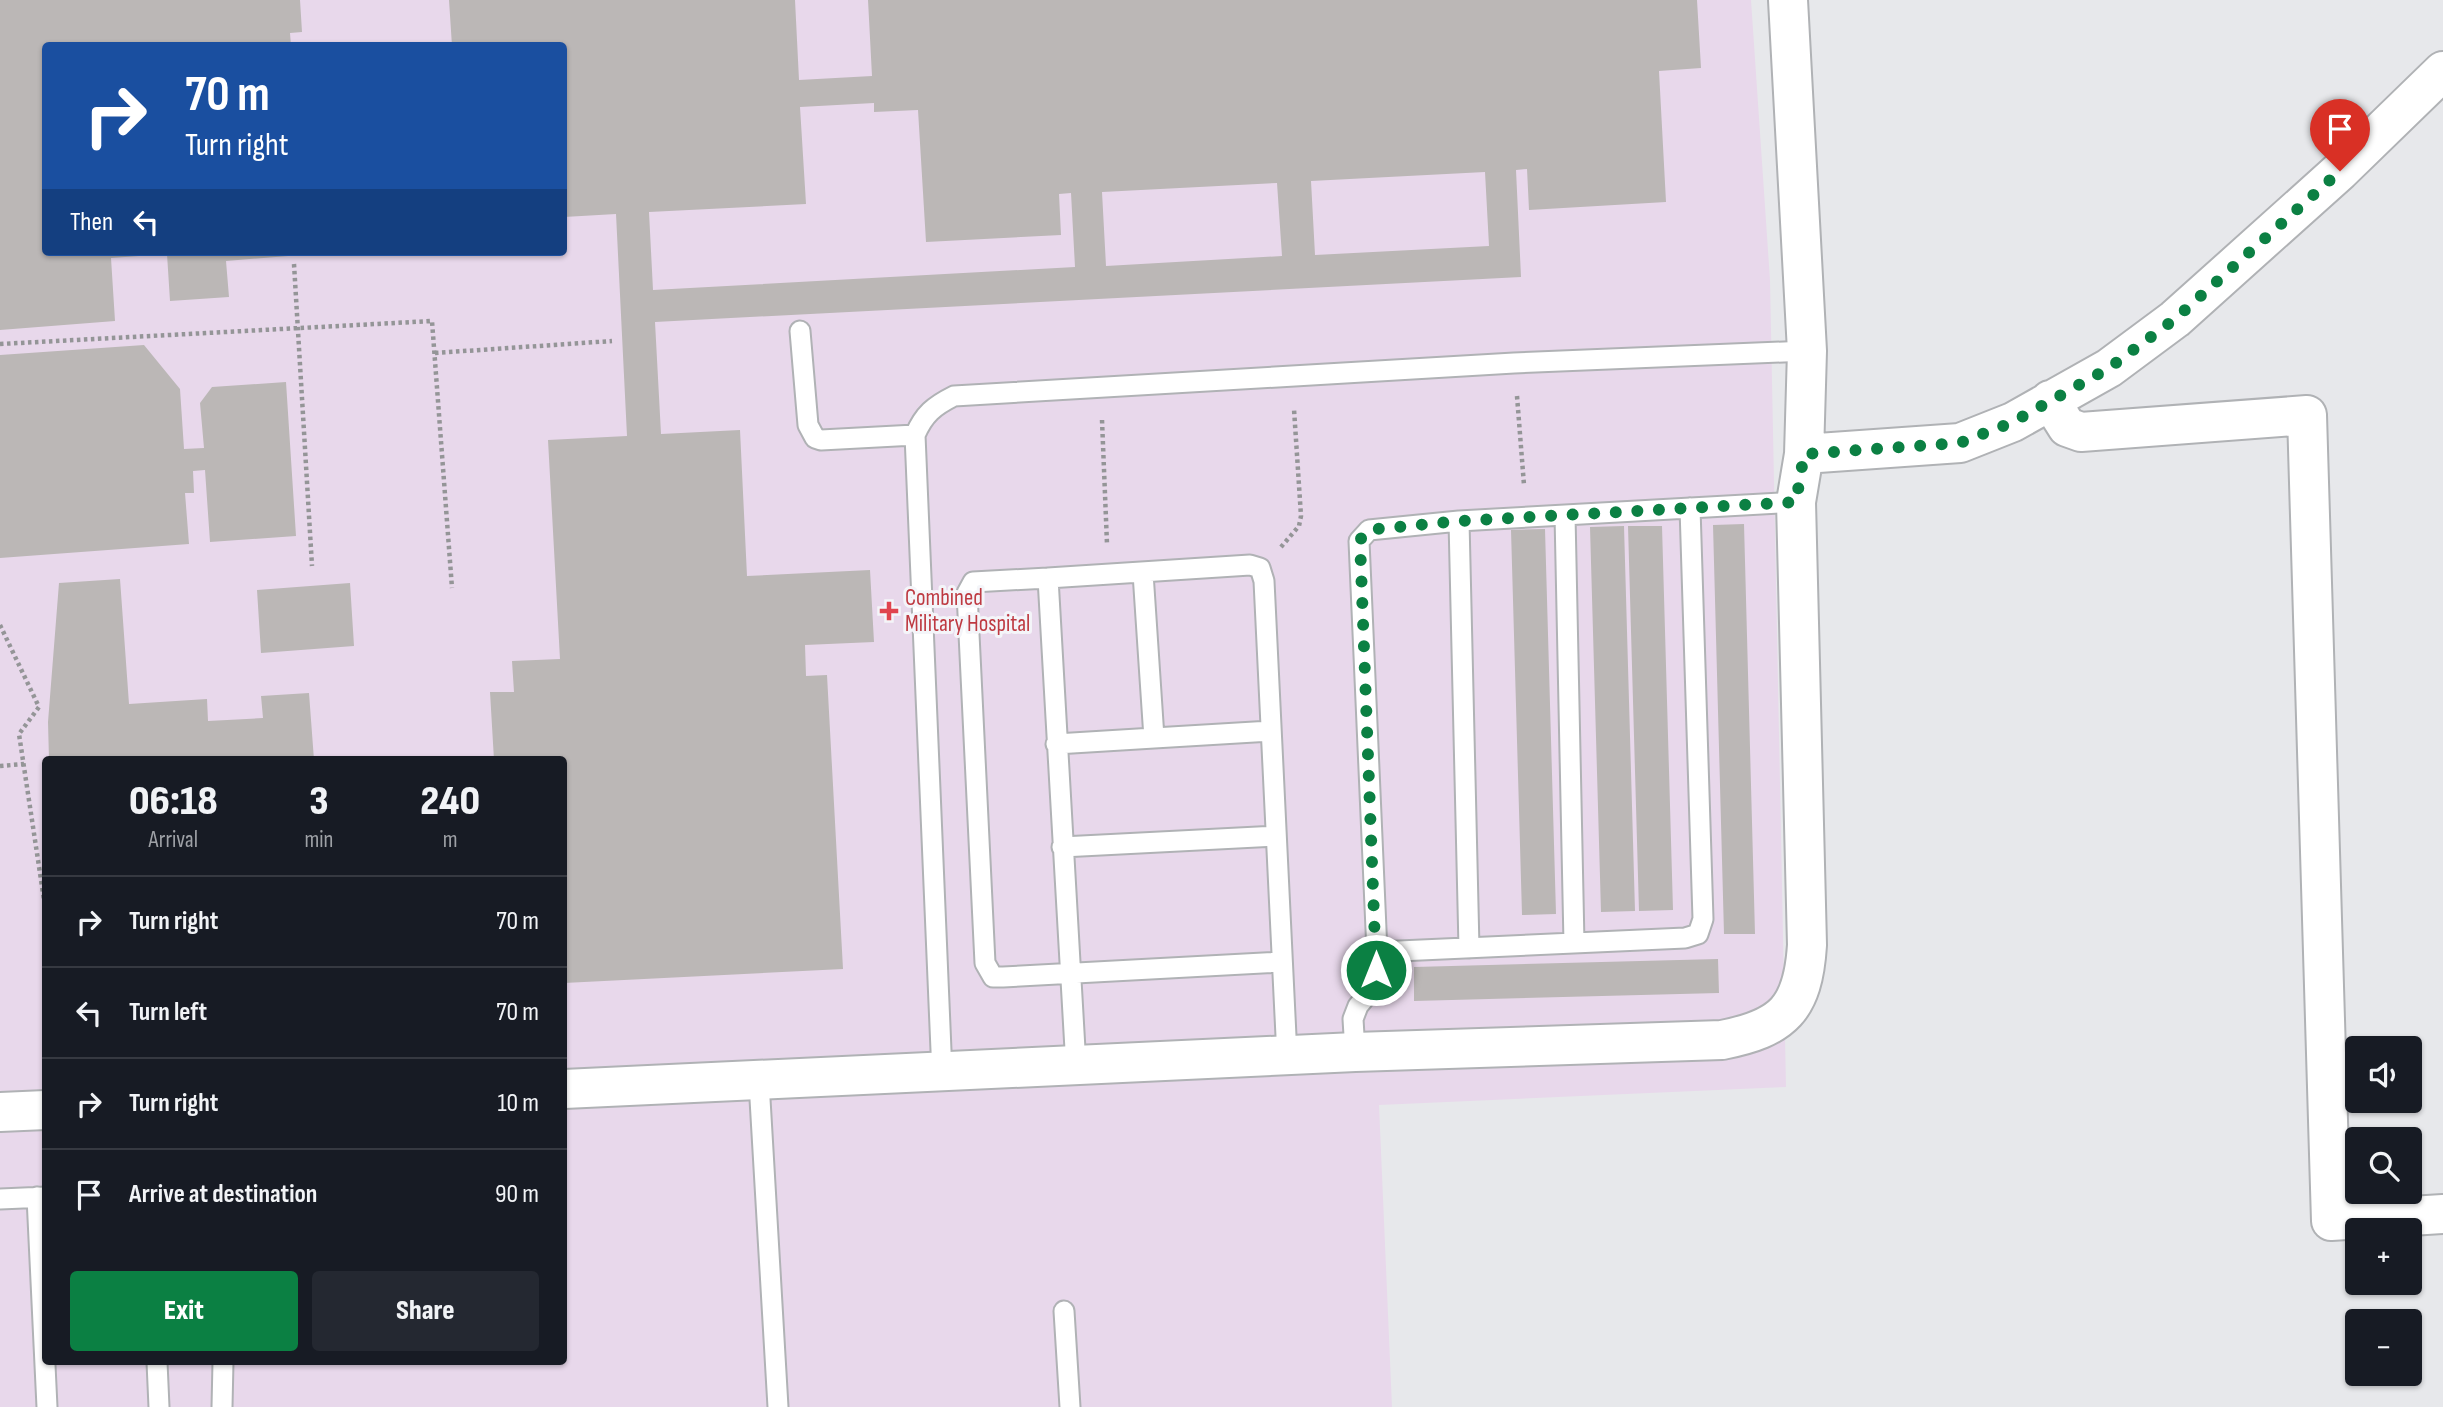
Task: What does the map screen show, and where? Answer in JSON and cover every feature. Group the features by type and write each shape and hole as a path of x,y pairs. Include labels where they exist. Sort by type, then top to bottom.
{"street":[{"path":"567,1090 942,1074 1355,1052 1722,1040 1757,1033 1780,1019 1794,1003 1806,965 1807,945 1796,502 1804,454 1807,351 1788,0"},
{"path":"1804,454 1960,443 2013,422 2109,368 2175,319 2340,171 2443,71"},
{"path":"2050,400 2067,426 2081,432 2307,415 2331,1221 2443,1214"},
{"path":"0,1112 42,1110"}],"lane":[{"path":"800,331 808,425 815,438 821,440 915,435"},
{"path":"942,1074 915,435 922,418 935,405 954,397 1100,387 1514,363 1807,351"},
{"path":"1355,1052 1353,1019 1358,1006 1372,989 1377,952 1360,541 1369,530 1459,521 1796,502"},
{"path":"1377,952 1693,937 1703,928 1690,508"},
{"path":"1565,514 1574,943"},
{"path":"1459,521 1469,948"},
{"path":"1281,962 993,977 985,963 967,593 973,582 1250,565 1260,568 1264,581 1287,1057"},
{"path":"1143,573 1154,738"},
{"path":"1048,578 1076,1067"},
{"path":"1056,744 1271,731"},
{"path":"1062,847 1276,836"},
{"path":"759,1082 778,1407"},
{"path":"0,1199 41,1197 42,1232"},
{"path":"1064,1311 1070,1407"},
{"path":"46,1365 47,1407"},
{"path":"157,1365 159,1407"},
{"path":"222,1407 223,1365"}],"path":[{"path":"294,264 312,566"},
{"path":"0,344 432,321 452,588"},
{"path":"435,353 612,341"},
{"path":"1514,363 1527,517"},
{"path":"1260,568 1293,534 1301,516 1292,376"},
{"path":"1100,387 1108,575"},
{"path":"0,625 39,707 19,734 42,886"},
{"path":"0,766 24,764"}],"shaded area":[{"name":"Combined Military Hospital","path":"0,0 1751,0 1770,280 1786,1087 1379,1105 1392,1407 0,1407"}],"building":[{"path":"0,0 300,0 302,32 290,33 291,42 42,42 42,256 139,256 111,258 115,321 0,330"},
{"path":"449,0 795,0 799,80 872,76 868,0 1697,0 1701,68 1659,71 1666,202 1529,210 1527,169 1516,170 1521,277 655,322 661,434 740,430 747,576 870,570 874,642 805,645 806,676 827,675 843,969 567,983 567,756 494,756 490,692 514,692 512,661 560,659 548,440 627,436 616,214 567,217 567,42 452,42","holes":["874,103 874,112 918,110 926,242 1061,235 1059,194 1071,193 1075,267 653,290 649,212 806,204 800,107","1485,172 1489,246 1315,255 1311,181","1277,183 1282,256 1106,266 1102,192"]},
{"path":"167,256 288,256 226,261 229,297 170,301"},
{"path":"144,345 180,389 184,449 204,448 200,403 212,387 286,382 296,536 210,542 205,470 193,471 194,493 185,493 189,544 0,558 0,355"},
{"path":"1744,524 1755,934 1724,934 1713,525"},
{"path":"1624,526 1635,911 1601,912 1590,527"},
{"path":"1628,526 1662,526 1673,910 1639,911"},
{"path":"1545,529 1556,914 1522,915 1511,530"},
{"path":"120,579 129,704 207,699 208,721 263,718 261,696 309,693 314,756 49,756 48,722 59,583"},
{"path":"350,583 354,646 261,653 257,590"},
{"path":"1718,959 1719,993 1414,1001 1414,967"}],"place":[{"name":"Combined Military Hospital","path":"889,611"}],"route":[{"path":"1376,970 1360,541 1363,534 1369,530 1459,521 1796,502 1804,454 1885,451 1960,443 2013,422 2109,368 2175,319 2340,171"}]}
